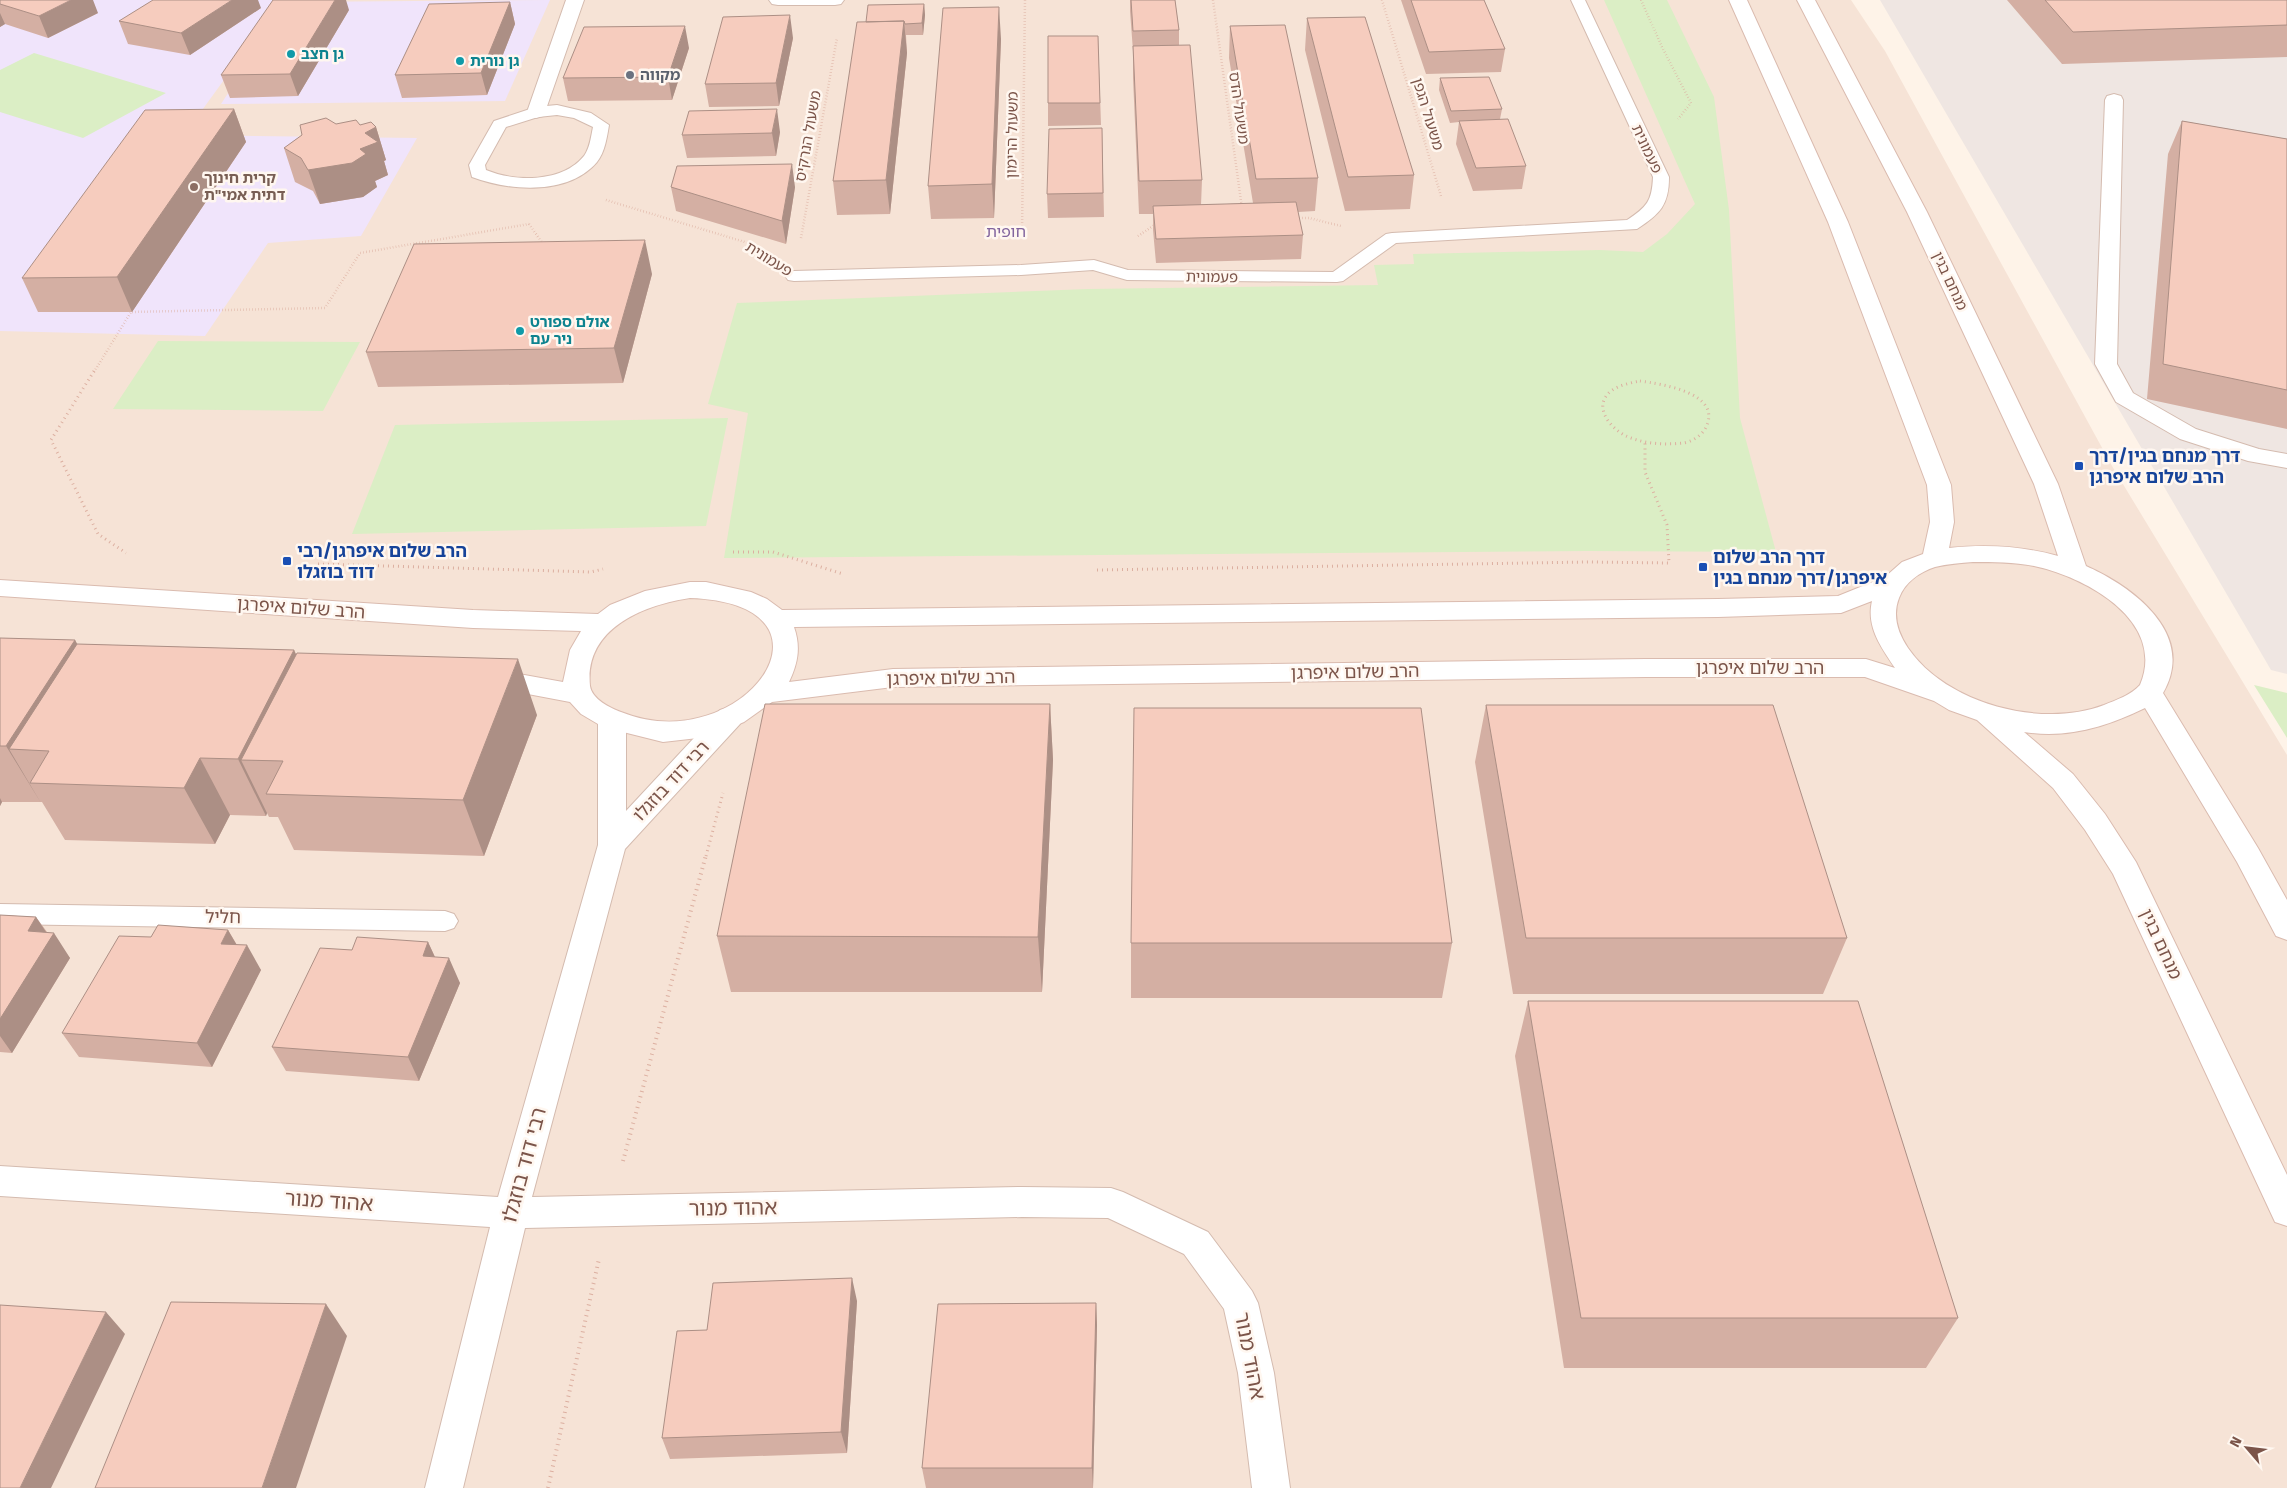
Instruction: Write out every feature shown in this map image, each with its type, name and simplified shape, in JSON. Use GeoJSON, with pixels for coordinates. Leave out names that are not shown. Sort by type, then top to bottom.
{"type":"FeatureCollection","features":[{"type":"Feature","properties":{"kind":"main road"},"geometry":{"type":"LineString","coordinates":[[536,112],[575,0]]}},
{"type":"Feature","properties":{"kind":"main road"},"geometry":{"type":"LineString","coordinates":[[778,0],[835,0]]}},
{"type":"Feature","properties":{"kind":"main road"},"geometry":{"type":"LineString","coordinates":[[1738,0],[1838,222],[1939,485],[1942,522],[1935,558]]}},
{"type":"Feature","properties":{"kind":"main road","name":"מנחם בגין"},"geometry":{"type":"LineString","coordinates":[[1806,0],[1917,212],[2038,466],[2046,484],[2075,570]]}},
{"type":"Feature","properties":{"kind":"main road"},"geometry":{"type":"LineString","coordinates":[[2114,100],[2106,364],[2124,397],[2188,434],[2256,456],[2287,461]]}},
{"type":"Feature","properties":{"kind":"main road"},"geometry":{"type":"LineString","coordinates":[[776,619],[1718,608],[1841,604],[1893,583],[1910,568],[1935,558],[1973,554],[2016,555],[2075,570],[2105,584],[2132,605],[2150,627],[2160,650],[2158,674],[2149,693],[2107,716],[2071,724],[2029,723],[1984,713],[1944,694],[1915,674],[1894,650],[1883,625],[1883,602],[1893,583]]}},
{"type":"Feature","properties":{"kind":"main road","name":"הרב שלום איפרגן"},"geometry":{"type":"LineString","coordinates":[[0,588],[455,618],[602,623]]}},
{"type":"Feature","properties":{"kind":"main road"},"geometry":{"type":"LineString","coordinates":[[464,674],[578,694],[594,710],[612,722],[661,732],[689,730],[713,724],[730,717],[752,704],[764,694],[780,673],[786,655],[784,637],[776,619],[749,600],[723,592],[701,590],[668,593],[627,607],[602,623],[591,636],[580,656],[576,676],[578,694]]}},
{"type":"Feature","properties":{"kind":"main road","name":"הרב שלום איפרגן"},"geometry":{"type":"LineString","coordinates":[[764,694],[893,678],[1846,668],[1866,668],[1944,694]]}},
{"type":"Feature","properties":{"kind":"main road"},"geometry":{"type":"LineString","coordinates":[[2149,693],[2248,856],[2287,928]]}},
{"type":"Feature","properties":{"kind":"main road","name":"מנחם בגין"},"geometry":{"type":"LineString","coordinates":[[1984,713],[2062,781],[2096,822],[2126,870],[2287,1211]]}},
{"type":"Feature","properties":{"kind":"main road","name":"רבי דוד בוזגלו"},"geometry":{"type":"LineString","coordinates":[[612,845],[730,717]]}},
{"type":"Feature","properties":{"kind":"main road","name":"רבי דוד בוזגלו"},"geometry":{"type":"LineString","coordinates":[[444,1488],[511,1213],[612,845],[612,722]]}},
{"type":"Feature","properties":{"kind":"main road","name":"אהוד מנור"},"geometry":{"type":"LineString","coordinates":[[4,1189],[511,1213],[1022,1202],[1111,1203],[1196,1243],[1240,1303],[1256,1373],[1272,1488]]}},
{"type":"Feature","properties":{"kind":"lane","name":"פעמונית"},"geometry":{"type":"LineString","coordinates":[[794,276],[1021,270],[1094,265],[1127,275],[1282,278],[1337,277],[1392,238],[1631,225],[1654,210],[1661,194],[1661,177],[1578,0]]}},
{"type":"Feature","properties":{"kind":"lane"},"geometry":{"type":"LineString","coordinates":[[557,110],[576,112],[591,117],[601,124],[591,158],[580,168],[564,176],[545,181],[526,184],[506,183],[490,179],[478,173],[477,165],[500,124],[536,112],[557,110]]}},
{"type":"Feature","properties":{"kind":"lane","name":"חליל"},"geometry":{"type":"LineString","coordinates":[[0,914],[445,921]]}},
{"type":"Feature","properties":{"kind":"path","name":"משעול הרימון"},"geometry":{"type":"LineString","coordinates":[[1021,270],[1025,0]]}},
{"type":"Feature","properties":{"kind":"path","name":"משעול הדס"},"geometry":{"type":"LineString","coordinates":[[1213,0],[1242,209]]}},
{"type":"Feature","properties":{"kind":"path","name":"משעול הגפן"},"geometry":{"type":"LineString","coordinates":[[1382,0],[1453,235]]}},
{"type":"Feature","properties":{"kind":"path"},"geometry":{"type":"LineString","coordinates":[[1641,0],[1662,47],[1691,103]]}},
{"type":"Feature","properties":{"kind":"path","name":"משעול הנרקיס"},"geometry":{"type":"LineString","coordinates":[[794,276],[837,38]]}},
{"type":"Feature","properties":{"kind":"path","name":"פעמונית"},"geometry":{"type":"LineString","coordinates":[[545,181],[748,243],[794,276]]}},
{"type":"Feature","properties":{"kind":"path"},"geometry":{"type":"LineString","coordinates":[[1290,218],[1309,218],[1392,238]]}},
{"type":"Feature","properties":{"kind":"path"},"geometry":{"type":"LineString","coordinates":[[1094,265],[1163,220]]}},
{"type":"Feature","properties":{"kind":"path"},"geometry":{"type":"LineString","coordinates":[[129,556],[98,534],[51,440],[131,312],[325,308],[360,253],[529,224],[547,250]]}},
{"type":"Feature","properties":{"kind":"path"},"geometry":{"type":"LineString","coordinates":[[1640,381],[1674,385],[1702,400],[1709,410],[1710,421],[1706,431],[1696,438],[1682,444],[1645,443],[1628,437],[1614,428],[1605,418],[1602,407],[1604,398],[1613,390],[1625,384],[1640,381]]}},
{"type":"Feature","properties":{"kind":"path"},"geometry":{"type":"LineString","coordinates":[[1093,570],[1589,562],[1669,563],[1667,525],[1645,472],[1645,443]]}},
{"type":"Feature","properties":{"kind":"path"},"geometry":{"type":"LineString","coordinates":[[727,552],[773,552],[845,574]]}},
{"type":"Feature","properties":{"kind":"path"},"geometry":{"type":"LineString","coordinates":[[315,564],[591,572],[609,568]]}},
{"type":"Feature","properties":{"kind":"path"},"geometry":{"type":"LineString","coordinates":[[548,1488],[610,1211],[725,786]]}},
{"type":"Feature","properties":{"kind":"shaded area"},"geometry":{"type":"Polygon","coordinates":[[[0,0],[1851,0],[1885,51],[2112,466],[2287,755],[2287,1488],[0,1488],[0,0]]]}},
{"type":"Feature","properties":{"kind":"shaded area","name":"קרית חינוך דתית אמי\"ת"},"geometry":{"type":"Polygon","coordinates":[[[0,0],[282,0],[184,135],[417,138],[361,236],[268,243],[205,336],[0,331],[0,0]]]}},
{"type":"Feature","properties":{"kind":"shaded area"},"geometry":{"type":"Polygon","coordinates":[[[550,0],[505,101],[221,104],[288,2],[550,0]]]}},
{"type":"Feature","properties":{"kind":"shaded area"},"geometry":{"type":"Polygon","coordinates":[[[1880,0],[2287,0],[2287,674],[2271,670],[1880,0]]]}},
{"type":"Feature","properties":{"kind":"green space"},"geometry":{"type":"Polygon","coordinates":[[[1604,0],[1667,0],[1714,97],[1729,210],[1740,418],[1776,552],[1588,551],[724,558],[748,413],[708,404],[737,303],[1088,289],[1378,285],[1374,265],[1414,264],[1413,254],[1600,250],[1643,252],[1667,234],[1695,204],[1604,0]]]}},
{"type":"Feature","properties":{"kind":"green space"},"geometry":{"type":"Polygon","coordinates":[[[34,53],[166,93],[83,138],[0,112],[0,70],[34,53]]]}},
{"type":"Feature","properties":{"kind":"green space"},"geometry":{"type":"Polygon","coordinates":[[[158,341],[360,342],[323,411],[113,409],[158,341]]]}},
{"type":"Feature","properties":{"kind":"green space"},"geometry":{"type":"Polygon","coordinates":[[[728,418],[706,526],[352,534],[395,425],[728,418]]]}},
{"type":"Feature","properties":{"kind":"green space"},"geometry":{"type":"Polygon","coordinates":[[[2254,685],[2287,693],[2287,738],[2254,685]]]}},
{"type":"Feature","properties":{"kind":"building"},"geometry":{"type":"Polygon","coordinates":[[[0,0],[71,0],[39,16],[0,4],[0,0]]]}},
{"type":"Feature","properties":{"kind":"building"},"geometry":{"type":"Polygon","coordinates":[[[153,0],[232,0],[181,33],[119,21],[153,0]]]}},
{"type":"Feature","properties":{"kind":"building"},"geometry":{"type":"Polygon","coordinates":[[[273,0],[335,0],[290,74],[221,75],[273,0]]]}},
{"type":"Feature","properties":{"kind":"building"},"geometry":{"type":"Polygon","coordinates":[[[1131,0],[1175,0],[1179,30],[1133,31],[1131,0]]]}},
{"type":"Feature","properties":{"kind":"building"},"geometry":{"type":"Polygon","coordinates":[[[1411,0],[1484,0],[1505,49],[1429,52],[1411,0]]]}},
{"type":"Feature","properties":{"kind":"building"},"geometry":{"type":"Polygon","coordinates":[[[2045,0],[2287,0],[2287,25],[2073,32],[2045,0]]]}},
{"type":"Feature","properties":{"kind":"building"},"geometry":{"type":"Polygon","coordinates":[[[510,2],[481,73],[395,75],[429,4],[510,2]]]}},
{"type":"Feature","properties":{"kind":"building"},"geometry":{"type":"Polygon","coordinates":[[[924,4],[922,23],[905,24],[904,21],[866,22],[868,5],[924,4]]]}},
{"type":"Feature","properties":{"kind":"building"},"geometry":{"type":"Polygon","coordinates":[[[999,7],[992,184],[928,186],[943,8],[999,7]]]}},
{"type":"Feature","properties":{"kind":"building"},"geometry":{"type":"Polygon","coordinates":[[[790,15],[776,83],[705,84],[723,17],[790,15]]]}},
{"type":"Feature","properties":{"kind":"building"},"geometry":{"type":"Polygon","coordinates":[[[1365,17],[1414,175],[1348,177],[1307,18],[1365,17]]]}},
{"type":"Feature","properties":{"kind":"building"},"geometry":{"type":"Polygon","coordinates":[[[904,21],[886,180],[833,181],[857,22],[904,21]]]}},
{"type":"Feature","properties":{"kind":"building"},"geometry":{"type":"Polygon","coordinates":[[[1285,25],[1318,178],[1256,179],[1230,26],[1285,25]]]}},
{"type":"Feature","properties":{"kind":"building"},"geometry":{"type":"Polygon","coordinates":[[[685,26],[668,77],[563,78],[584,27],[685,26]]]}},
{"type":"Feature","properties":{"kind":"building"},"geometry":{"type":"Polygon","coordinates":[[[1048,36],[1098,36],[1100,103],[1048,103],[1048,36]]]}},
{"type":"Feature","properties":{"kind":"building"},"geometry":{"type":"Polygon","coordinates":[[[1190,45],[1202,180],[1139,181],[1133,46],[1190,45]]]}},
{"type":"Feature","properties":{"kind":"building"},"geometry":{"type":"Polygon","coordinates":[[[1489,77],[1502,109],[1451,111],[1440,78],[1489,77]]]}},
{"type":"Feature","properties":{"kind":"building"},"geometry":{"type":"Polygon","coordinates":[[[234,109],[117,277],[22,278],[145,110],[234,109]]]}},
{"type":"Feature","properties":{"kind":"building"},"geometry":{"type":"Polygon","coordinates":[[[777,109],[772,133],[682,135],[689,111],[777,109]]]}},
{"type":"Feature","properties":{"kind":"building"},"geometry":{"type":"Polygon","coordinates":[[[326,118],[336,124],[356,120],[360,125],[371,122],[376,127],[365,133],[378,142],[360,149],[366,154],[352,163],[308,170],[301,158],[284,148],[302,135],[300,125],[326,118]]]}},
{"type":"Feature","properties":{"kind":"building"},"geometry":{"type":"Polygon","coordinates":[[[1508,119],[1526,166],[1476,168],[1459,121],[1508,119]]]}},
{"type":"Feature","properties":{"kind":"building"},"geometry":{"type":"Polygon","coordinates":[[[2182,121],[2287,139],[2287,390],[2163,364],[2182,121]]]}},
{"type":"Feature","properties":{"kind":"building"},"geometry":{"type":"Polygon","coordinates":[[[1102,128],[1103,193],[1047,194],[1049,129],[1102,128]]]}},
{"type":"Feature","properties":{"kind":"building"},"geometry":{"type":"Polygon","coordinates":[[[792,164],[782,221],[671,187],[677,166],[792,164]]]}},
{"type":"Feature","properties":{"kind":"building"},"geometry":{"type":"Polygon","coordinates":[[[1296,202],[1303,235],[1156,239],[1153,206],[1296,202]]]}},
{"type":"Feature","properties":{"kind":"building","name":"אולם ספורט ניר עם"},"geometry":{"type":"Polygon","coordinates":[[[645,240],[614,348],[366,352],[414,244],[645,240]]]}},
{"type":"Feature","properties":{"kind":"building"},"geometry":{"type":"Polygon","coordinates":[[[0,638],[75,640],[6,746],[0,746],[0,638]]]}},
{"type":"Feature","properties":{"kind":"building"},"geometry":{"type":"Polygon","coordinates":[[[77,644],[294,650],[238,759],[200,758],[184,788],[30,783],[49,751],[9,749],[77,644]]]}},
{"type":"Feature","properties":{"kind":"building"},"geometry":{"type":"Polygon","coordinates":[[[297,653],[518,659],[463,800],[266,794],[283,761],[241,760],[297,653]]]}},
{"type":"Feature","properties":{"kind":"building"},"geometry":{"type":"Polygon","coordinates":[[[765,704],[1050,704],[1038,937],[717,936],[765,704]]]}},
{"type":"Feature","properties":{"kind":"building"},"geometry":{"type":"Polygon","coordinates":[[[1486,705],[1773,705],[1847,938],[1526,938],[1486,705]]]}},
{"type":"Feature","properties":{"kind":"building"},"geometry":{"type":"Polygon","coordinates":[[[1134,708],[1421,708],[1452,943],[1131,943],[1134,708]]]}},
{"type":"Feature","properties":{"kind":"building"},"geometry":{"type":"Polygon","coordinates":[[[0,915],[36,917],[28,931],[54,933],[0,1019],[0,915]]]}},
{"type":"Feature","properties":{"kind":"building"},"geometry":{"type":"Polygon","coordinates":[[[158,925],[228,930],[221,944],[247,945],[197,1043],[62,1033],[119,936],[151,937],[158,925]]]}},
{"type":"Feature","properties":{"kind":"building"},"geometry":{"type":"Polygon","coordinates":[[[357,937],[428,942],[423,956],[449,958],[408,1057],[272,1047],[320,948],[352,950],[357,937]]]}},
{"type":"Feature","properties":{"kind":"building"},"geometry":{"type":"Polygon","coordinates":[[[1528,1001],[1858,1001],[1958,1318],[1581,1318],[1528,1001]]]}},
{"type":"Feature","properties":{"kind":"building"},"geometry":{"type":"Polygon","coordinates":[[[852,1278],[841,1432],[662,1438],[677,1331],[707,1330],[713,1283],[852,1278]]]}},
{"type":"Feature","properties":{"kind":"building"},"geometry":{"type":"Polygon","coordinates":[[[171,1302],[326,1304],[262,1488],[95,1488],[171,1302]]]}},
{"type":"Feature","properties":{"kind":"building"},"geometry":{"type":"Polygon","coordinates":[[[1096,1303],[1092,1468],[922,1468],[938,1304],[1096,1303]]]}},
{"type":"Feature","properties":{"kind":"building"},"geometry":{"type":"Polygon","coordinates":[[[0,1305],[106,1312],[20,1488],[0,1488],[0,1305]]]}},
{"type":"Feature","properties":{"kind":"place","name":"גן חצב"},"geometry":{"type":"Point","coordinates":[291,54]}},
{"type":"Feature","properties":{"kind":"place","name":"גן נורית"},"geometry":{"type":"Point","coordinates":[460,61]}},
{"type":"Feature","properties":{"kind":"place","name":"מקווה"},"geometry":{"type":"Point","coordinates":[630,75]}},
{"type":"Feature","properties":{"kind":"place","name":"קרית חינוך דתית אמי\"ת"},"geometry":{"type":"Point","coordinates":[194,187]}},
{"type":"Feature","properties":{"kind":"place","name":"אולם ספורט ניר עם"},"geometry":{"type":"Point","coordinates":[520,331]}},
{"type":"Feature","properties":{"kind":"place","name":"דרך מנחם בגין/דרך הרב שלום איפרגן"},"geometry":{"type":"Point","coordinates":[2079,466]}},
{"type":"Feature","properties":{"kind":"place","name":"הרב שלום איפרגן/רבי דוד בוזגלו"},"geometry":{"type":"Point","coordinates":[287,561]}},
{"type":"Feature","properties":{"kind":"place","name":"דרך הרב שלום איפרגן/דרך מנחם בגין"},"geometry":{"type":"Point","coordinates":[1703,567]}},
{"type":"Feature","properties":{"kind":"district","name":"חופית"},"geometry":{"type":"Point","coordinates":[1006,231]}}]}
